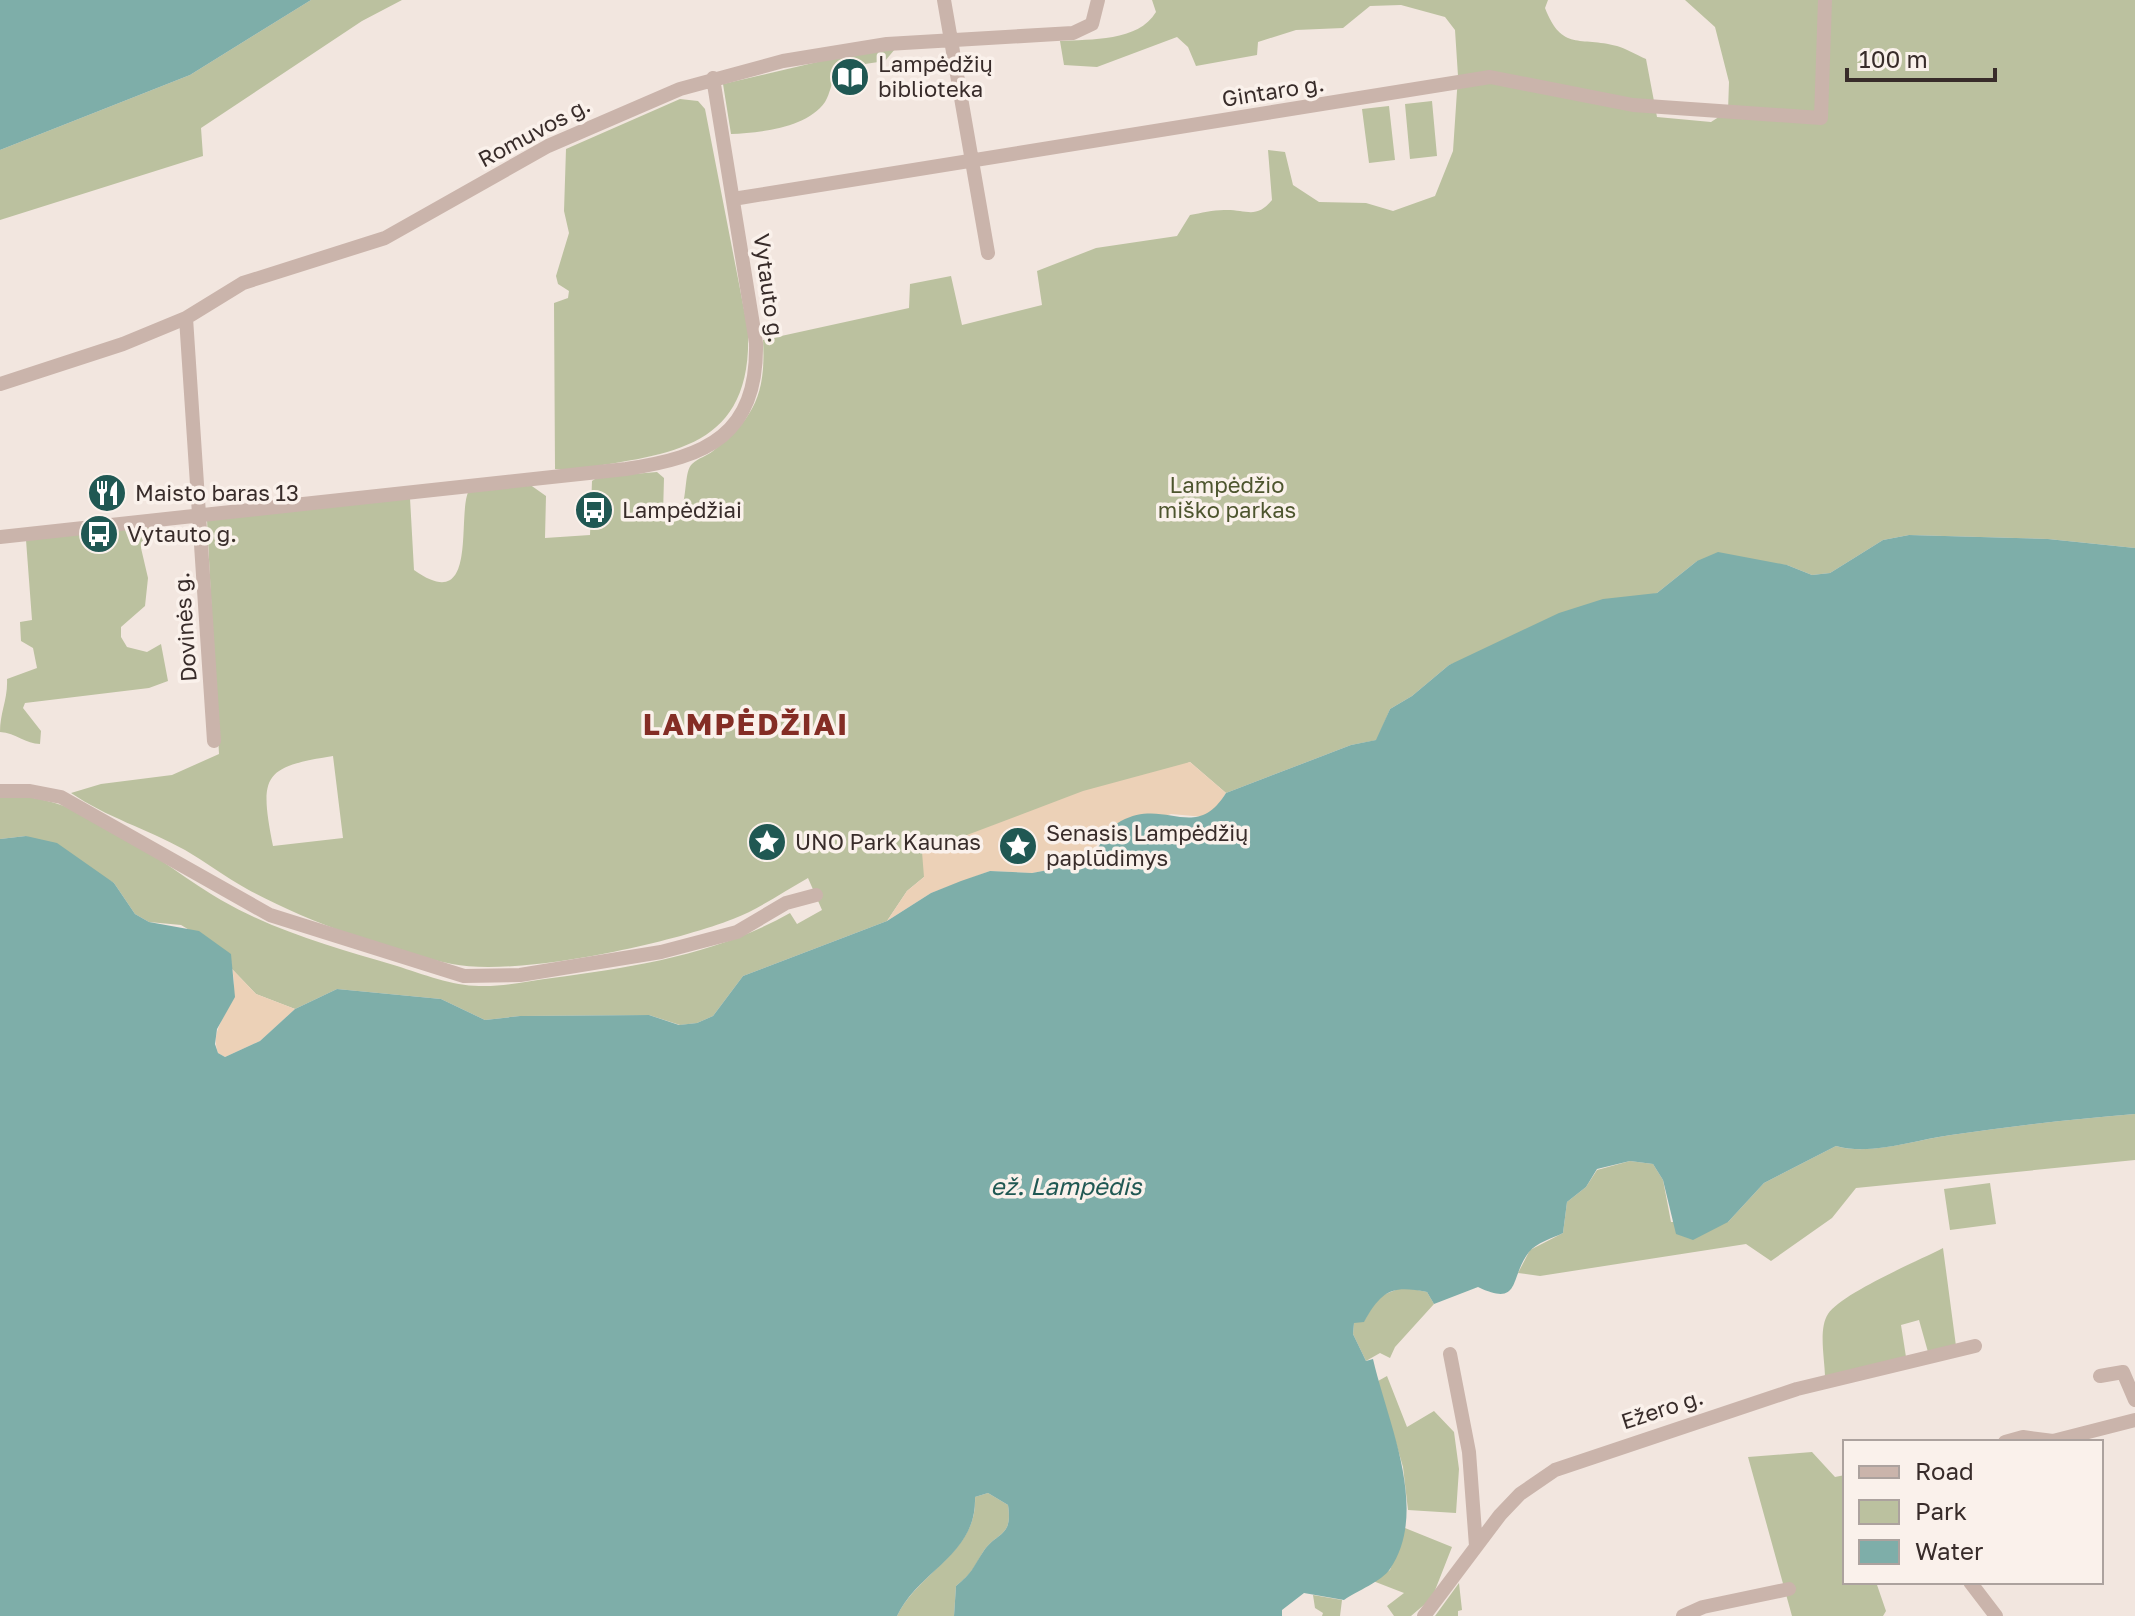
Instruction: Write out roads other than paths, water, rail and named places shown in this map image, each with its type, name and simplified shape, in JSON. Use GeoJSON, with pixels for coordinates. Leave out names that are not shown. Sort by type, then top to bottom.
{"type":"FeatureCollection","features":[{"type":"Feature","properties":{"kind":"street"},"geometry":{"type":"LineString","coordinates":[[944,0],[988,253]]}},
{"type":"Feature","properties":{"kind":"street","name":"Romuvos g."},"geometry":{"type":"LineString","coordinates":[[0,384],[123,344],[186,318],[243,283],[385,238],[596,122],[713,78],[822,54],[949,40],[1073,33],[1092,24],[1098,0]]}},
{"type":"Feature","properties":{"kind":"street","name":"Gintaro g."},"geometry":{"type":"LineString","coordinates":[[733,199],[1490,77],[1633,105],[1821,118],[1825,0]]}},
{"type":"Feature","properties":{"kind":"street","name":"Vytauto g."},"geometry":{"type":"LineString","coordinates":[[0,537],[626,469],[675,462],[714,443],[744,410],[752,391],[757,365],[713,78]]}},
{"type":"Feature","properties":{"kind":"street","name":"Dovinės g."},"geometry":{"type":"LineString","coordinates":[[186,318],[214,741]]}},
{"type":"Feature","properties":{"kind":"street"},"geometry":{"type":"LineString","coordinates":[[61,797],[75,786]]}},
{"type":"Feature","properties":{"kind":"street"},"geometry":{"type":"LineString","coordinates":[[0,791],[30,791],[61,797],[270,915],[464,976],[520,975],[661,952],[737,932],[786,903],[816,895]]}},
{"type":"Feature","properties":{"kind":"street","name":"Ežero g."},"geometry":{"type":"LineString","coordinates":[[1424,1616],[1476,1546],[1520,1494],[1555,1470],[1797,1389],[1975,1346]]}},
{"type":"Feature","properties":{"kind":"street"},"geometry":{"type":"LineString","coordinates":[[1450,1354],[1469,1452],[1476,1546]]}},
{"type":"Feature","properties":{"kind":"street"},"geometry":{"type":"LineString","coordinates":[[2100,1376],[2123,1372],[2135,1400]]}},
{"type":"Feature","properties":{"kind":"street"},"geometry":{"type":"LineString","coordinates":[[2057,1440],[2135,1420]]}},
{"type":"Feature","properties":{"kind":"street"},"geometry":{"type":"LineString","coordinates":[[2012,1440],[2023,1437],[2046,1440]]}},
{"type":"Feature","properties":{"kind":"street"},"geometry":{"type":"LineString","coordinates":[[1972,1584],[1996,1616]]}},
{"type":"Feature","properties":{"kind":"street"},"geometry":{"type":"LineString","coordinates":[[1683,1616],[1789,1589]]}},
{"type":"Feature","properties":{"kind":"water"},"geometry":{"type":"Polygon","coordinates":[[[0,0],[311,0],[190,75],[0,150],[0,0]]]}},
{"type":"Feature","properties":{"kind":"water","name":"ež. Lampėdis"},"geometry":{"type":"Polygon","coordinates":[[[1909,535],[2048,539],[2135,548],[2135,1114],[1997,1129],[1878,1148],[1836,1146],[1764,1183],[1728,1222],[1693,1240],[1676,1234],[1663,1180],[1653,1164],[1630,1161],[1597,1169],[1586,1187],[1567,1202],[1563,1233],[1540,1243],[1529,1252],[1508,1292],[1492,1293],[1478,1287],[1434,1304],[1427,1292],[1405,1289],[1389,1292],[1364,1322],[1354,1323],[1353,1334],[1366,1361],[1373,1359],[1402,1465],[1406,1520],[1401,1546],[1390,1569],[1344,1600],[1304,1593],[1282,1610],[1282,1616],[954,1616],[956,1586],[969,1574],[988,1545],[1003,1533],[1008,1523],[1008,1505],[988,1493],[975,1497],[967,1534],[907,1600],[897,1616],[0,1616],[0,839],[26,836],[57,843],[114,883],[135,914],[149,922],[199,931],[231,954],[235,997],[217,1029],[215,1044],[218,1053],[225,1057],[260,1041],[295,1009],[337,989],[441,999],[485,1020],[520,1016],[649,1015],[679,1025],[697,1023],[713,1016],[743,976],[887,921],[931,893],[990,871],[1032,873],[1086,863],[1110,830],[1121,821],[1137,815],[1191,818],[1203,815],[1214,808],[1226,793],[1351,745],[1376,740],[1390,709],[1412,696],[1449,665],[1559,613],[1603,599],[1657,593],[1697,561],[1718,552],[1787,565],[1812,575],[1830,573],[1883,540],[1909,535]]]}},
{"type":"Feature","properties":{"kind":"place","name":"Lampėdžių biblioteka"},"geometry":{"type":"Point","coordinates":[850,77]}},
{"type":"Feature","properties":{"kind":"place","name":"Maisto baras 13"},"geometry":{"type":"Point","coordinates":[107,493]}},
{"type":"Feature","properties":{"kind":"place","name":"Lampėdžiai"},"geometry":{"type":"Point","coordinates":[594,510]}},
{"type":"Feature","properties":{"kind":"place","name":"Vytauto g."},"geometry":{"type":"Point","coordinates":[99,534]}},
{"type":"Feature","properties":{"kind":"place","name":"UNO Park Kaunas"},"geometry":{"type":"Point","coordinates":[767,842]}},
{"type":"Feature","properties":{"kind":"place","name":"Senasis Lampėdžių paplūdimys"},"geometry":{"type":"Point","coordinates":[1018,846]}},
{"type":"Feature","properties":{"kind":"district","name":"LAMPĖDŽIAI"},"geometry":{"type":"Point","coordinates":[746,725]}},
{"type":"Feature","properties":{"kind":"park label","name":"Lampėdžio miško parkas"},"geometry":{"type":"Point","coordinates":[1227,498]}}]}
